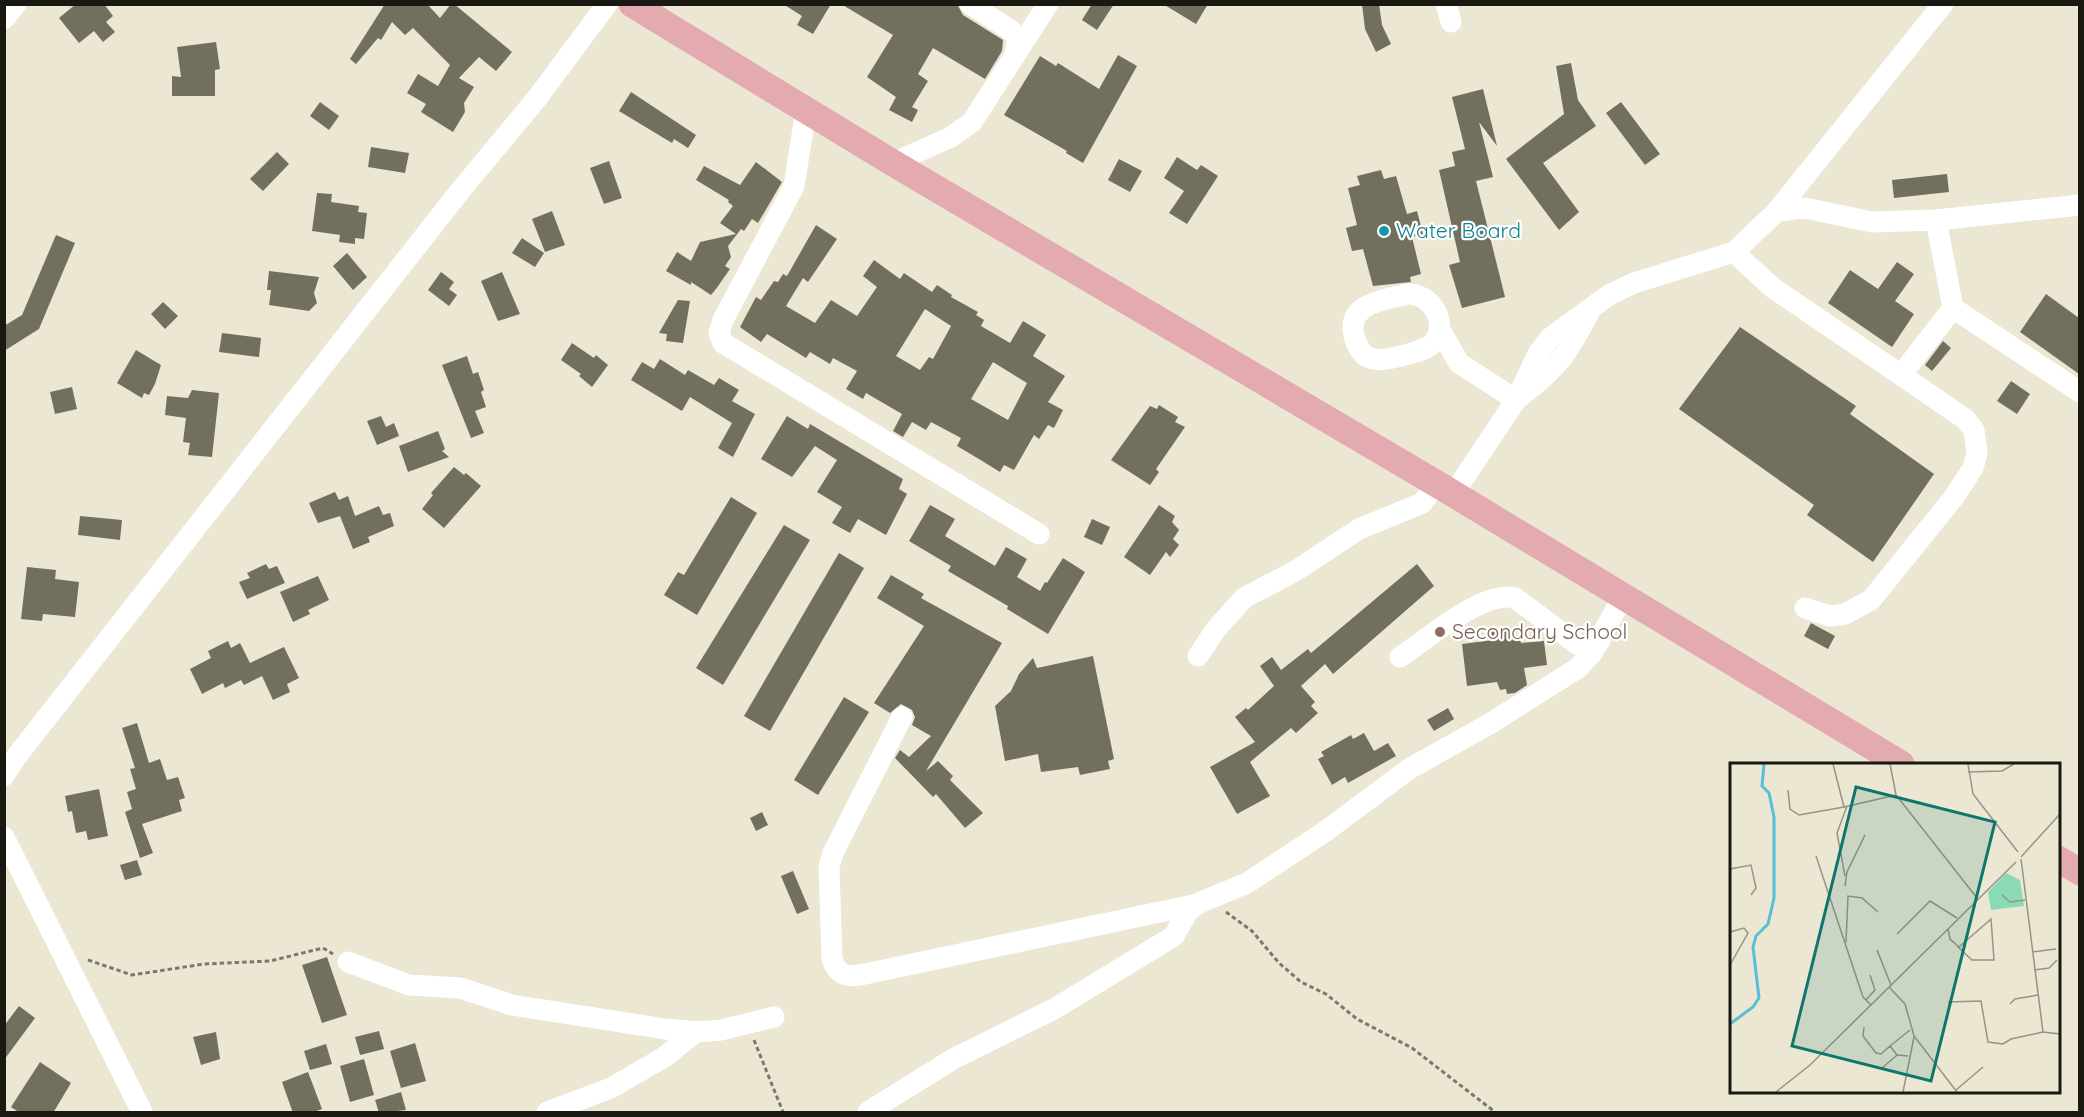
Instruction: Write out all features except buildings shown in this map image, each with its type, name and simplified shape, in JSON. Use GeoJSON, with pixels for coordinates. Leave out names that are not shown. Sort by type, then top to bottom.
{"type":"FeatureCollection","features":[{"type":"Feature","properties":{"kind":"main road"},"geometry":{"type":"LineString","coordinates":[[632,4],[893,163],[1446,488],[1898,763]]}},
{"type":"Feature","properties":{"kind":"main road"},"geometry":{"type":"LineString","coordinates":[[2060,860],[2079,872]]}},
{"type":"Feature","properties":{"kind":"street"},"geometry":{"type":"LineString","coordinates":[[4,19],[16,4]]}},
{"type":"Feature","properties":{"kind":"street"},"geometry":{"type":"LineString","coordinates":[[4,776],[456,196],[538,97],[607,4]]}},
{"type":"Feature","properties":{"kind":"street"},"geometry":{"type":"LineString","coordinates":[[970,4],[1012,31],[1018,39],[1015,52]]}},
{"type":"Feature","properties":{"kind":"street"},"geometry":{"type":"LineString","coordinates":[[893,163],[965,128],[1048,4]]}},
{"type":"Feature","properties":{"kind":"street"},"geometry":{"type":"LineString","coordinates":[[1198,656],[1216,629],[1244,598],[1297,570],[1359,529],[1408,511],[1446,488],[1516,400],[1556,369],[1568,353],[1592,308],[1610,295],[1634,284],[1734,252],[1777,211],[1943,4]]}},
{"type":"Feature","properties":{"kind":"street"},"geometry":{"type":"LineString","coordinates":[[806,110],[794,186],[723,320],[719,333],[723,343],[1039,534]]}},
{"type":"Feature","properties":{"kind":"street"},"geometry":{"type":"LineString","coordinates":[[1777,211],[1805,208],[1834,216],[1872,222],[1936,220],[2079,205]]}},
{"type":"Feature","properties":{"kind":"street"},"geometry":{"type":"LineString","coordinates":[[1936,220],[1953,308],[2079,392]]}},
{"type":"Feature","properties":{"kind":"street"},"geometry":{"type":"LineString","coordinates":[[1734,252],[1773,288],[1965,420],[1974,430],[1977,453],[1973,468],[1954,497],[1871,600],[1857,609],[1830,616],[1805,608]]}},
{"type":"Feature","properties":{"kind":"street"},"geometry":{"type":"LineString","coordinates":[[1901,375],[1953,308]]}},
{"type":"Feature","properties":{"kind":"street"},"geometry":{"type":"LineString","coordinates":[[1439,328],[1459,363],[1516,400]]}},
{"type":"Feature","properties":{"kind":"street"},"geometry":{"type":"LineString","coordinates":[[1400,657],[1482,602],[1504,595],[1515,598],[1577,644],[1586,647],[1600,641]]}},
{"type":"Feature","properties":{"kind":"street"},"geometry":{"type":"LineString","coordinates":[[902,717],[833,853],[829,867],[832,958],[839,972],[845,976],[853,977],[1198,903],[1246,883],[1323,833],[1409,769],[1491,723],[1578,668],[1600,641],[1623,596]]}},
{"type":"Feature","properties":{"kind":"street"},"geometry":{"type":"LineString","coordinates":[[4,837],[142,1113]]}},
{"type":"Feature","properties":{"kind":"street"},"geometry":{"type":"LineString","coordinates":[[868,1113],[953,1059],[1054,1009],[1174,936],[1188,911],[1198,903]]}},
{"type":"Feature","properties":{"kind":"street"},"geometry":{"type":"LineString","coordinates":[[348,962],[409,985],[460,988],[512,1005],[696,1032],[747,1025],[774,1017]]}},
{"type":"Feature","properties":{"kind":"street"},"geometry":{"type":"LineString","coordinates":[[547,1113],[611,1088],[663,1058],[696,1032]]}},
{"type":"Feature","properties":{"kind":"path"},"geometry":{"type":"LineString","coordinates":[[1198,903],[1216,907],[1233,916],[1252,931],[1279,963],[1301,982],[1326,994],[1357,1019],[1412,1048],[1495,1113]]}},
{"type":"Feature","properties":{"kind":"path"},"geometry":{"type":"LineString","coordinates":[[61,947],[99,966],[132,975],[204,964],[270,961],[323,948],[348,962]]}},
{"type":"Feature","properties":{"kind":"path"},"geometry":{"type":"LineString","coordinates":[[747,1025],[783,1113]]}},
{"type":"Feature","properties":{"kind":"place","name":"Water Board"},"geometry":{"type":"Point","coordinates":[1384,231]}},
{"type":"Feature","properties":{"kind":"place","name":"Secondary School"},"geometry":{"type":"Point","coordinates":[1440,632]}}]}
